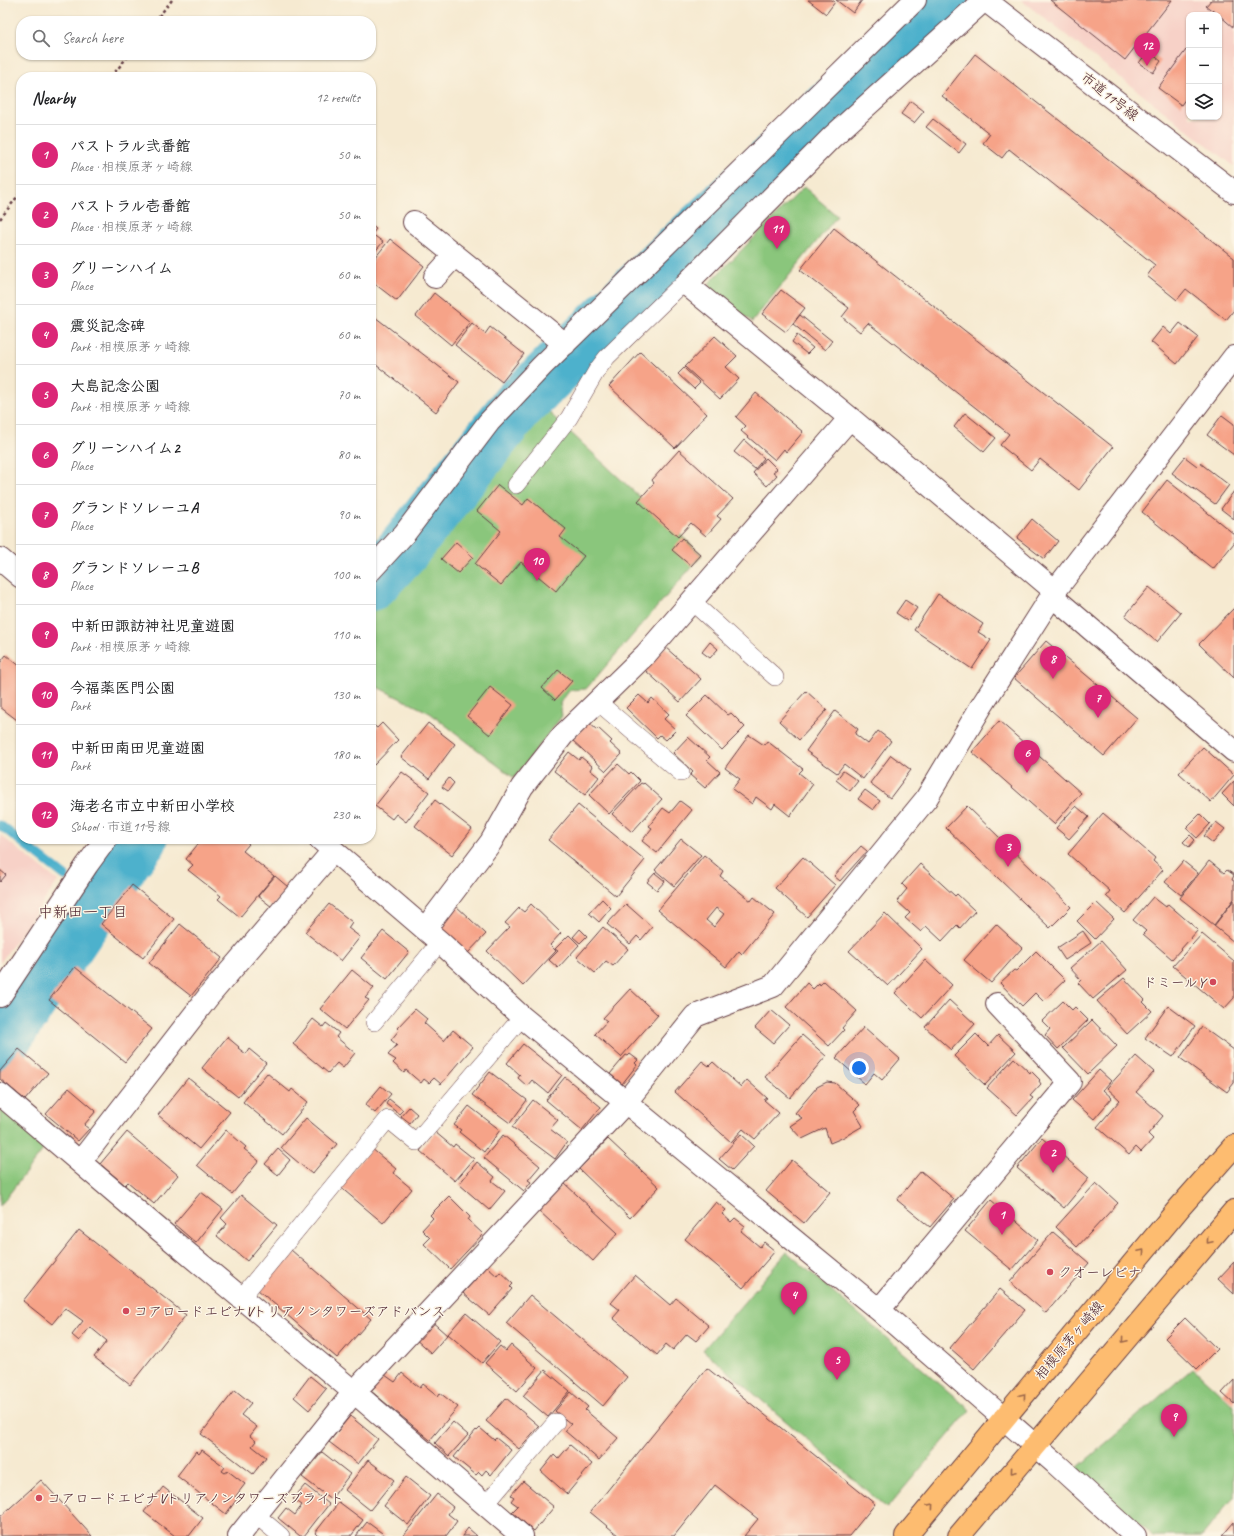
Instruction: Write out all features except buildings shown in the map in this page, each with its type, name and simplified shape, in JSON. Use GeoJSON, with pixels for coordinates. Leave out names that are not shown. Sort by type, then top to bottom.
{"type":"FeatureCollection","features":[{"type":"Feature","properties":{"kind":"main road","name":"相模原茅ヶ崎線"},"geometry":{"type":"LineString","coordinates":[[906,1536],[1180,1207],[1234,1146]]}},
{"type":"Feature","properties":{"kind":"main road"},"geometry":{"type":"LineString","coordinates":[[959,1536],[1234,1211]]}},
{"type":"Feature","properties":{"kind":"street"},"geometry":{"type":"LineString","coordinates":[[376,564],[405,532],[489,422],[565,344],[915,0]]}},
{"type":"Feature","properties":{"kind":"street"},"geometry":{"type":"LineString","coordinates":[[985,0],[832,137],[686,284],[850,418],[1234,751]]}},
{"type":"Feature","properties":{"kind":"street","name":"市道11号線"},"geometry":{"type":"LineString","coordinates":[[985,0],[1234,192]]}},
{"type":"Feature","properties":{"kind":"street"},"geometry":{"type":"LineString","coordinates":[[414,222],[565,344]]}},
{"type":"Feature","properties":{"kind":"street"},"geometry":{"type":"LineString","coordinates":[[435,277],[455,255]]}},
{"type":"Feature","properties":{"kind":"street"},"geometry":{"type":"LineString","coordinates":[[239,1536],[354,1392],[625,1103],[695,1016],[773,986],[926,799],[981,707],[1053,594],[1234,357]]}},
{"type":"Feature","properties":{"kind":"street"},"geometry":{"type":"LineString","coordinates":[[432,935],[491,842],[522,787],[563,735],[646,654],[850,418]]}},
{"type":"Feature","properties":{"kind":"street"},"geometry":{"type":"LineString","coordinates":[[0,559],[16,573]]}},
{"type":"Feature","properties":{"kind":"street"},"geometry":{"type":"LineString","coordinates":[[0,996],[102,844]]}},
{"type":"Feature","properties":{"kind":"street"},"geometry":{"type":"LineString","coordinates":[[80,1162],[327,845],[432,935],[522,1017],[625,1103],[880,1310],[1135,1536]]}},
{"type":"Feature","properties":{"kind":"street"},"geometry":{"type":"LineString","coordinates":[[880,1310],[1070,1082],[997,1004]]}},
{"type":"Feature","properties":{"kind":"street"},"geometry":{"type":"LineString","coordinates":[[0,1094],[354,1392],[522,1536]]}},
{"type":"Feature","properties":{"kind":"lane"},"geometry":{"type":"LineString","coordinates":[[516,485],[569,418],[597,370],[607,357],[677,289],[686,284]]}},
{"type":"Feature","properties":{"kind":"lane"},"geometry":{"type":"LineString","coordinates":[[691,601],[775,678]]}},
{"type":"Feature","properties":{"kind":"lane"},"geometry":{"type":"LineString","coordinates":[[598,702],[681,774]]}},
{"type":"Feature","properties":{"kind":"lane"},"geometry":{"type":"LineString","coordinates":[[374,1022],[432,935]]}},
{"type":"Feature","properties":{"kind":"lane"},"geometry":{"type":"LineString","coordinates":[[241,1298],[388,1119],[416,1142],[522,1017]]}},
{"type":"Feature","properties":{"kind":"lane"},"geometry":{"type":"LineString","coordinates":[[486,1504],[556,1422]]}},
{"type":"Feature","properties":{"kind":"lane"},"geometry":{"type":"LineString","coordinates":[[256,1515],[282,1536]]}},
{"type":"Feature","properties":{"kind":"path"},"geometry":{"type":"LineString","coordinates":[[159,16],[172,0]]}},
{"type":"Feature","properties":{"kind":"path"},"geometry":{"type":"LineString","coordinates":[[115,72],[125,60]]}},
{"type":"Feature","properties":{"kind":"path"},"geometry":{"type":"LineString","coordinates":[[0,219],[16,198]]}},
{"type":"Feature","properties":{"kind":"shaded area"},"geometry":{"type":"Polygon","coordinates":[[[1021,0],[1234,0],[1234,166],[1021,0]]]}},
{"type":"Feature","properties":{"kind":"shaded area"},"geometry":{"type":"Polygon","coordinates":[[[0,835],[58,881],[0,963],[0,835]]]}},
{"type":"Feature","properties":{"kind":"green space"},"geometry":{"type":"Polygon","coordinates":[[[804,187],[837,216],[752,322],[709,288],[710,282],[804,187]]]}},
{"type":"Feature","properties":{"kind":"green space"},"geometry":{"type":"Polygon","coordinates":[[[541,405],[702,555],[586,689],[570,690],[560,703],[562,716],[514,778],[430,713],[376,686],[376,602],[432,540],[495,454],[541,405]]]}},
{"type":"Feature","properties":{"kind":"green space"},"geometry":{"type":"Polygon","coordinates":[[[0,1108],[46,1146],[0,1206],[0,1108]]]}},
{"type":"Feature","properties":{"kind":"green space"},"geometry":{"type":"Polygon","coordinates":[[[787,1252],[970,1410],[887,1508],[703,1350],[787,1252]]]}},
{"type":"Feature","properties":{"kind":"green space"},"geometry":{"type":"Polygon","coordinates":[[[1193,1368],[1234,1406],[1234,1497],[1202,1536],[1153,1536],[1077,1468],[1193,1368]]]}},
{"type":"Feature","properties":{"kind":"waterway"},"geometry":{"type":"LineString","coordinates":[[376,579],[403,550],[517,406],[942,0]]}},
{"type":"Feature","properties":{"kind":"waterway"},"geometry":{"type":"LineString","coordinates":[[0,825],[16,838]]}},
{"type":"Feature","properties":{"kind":"waterway"},"geometry":{"type":"LineString","coordinates":[[24,844],[65,876]]}},
{"type":"Feature","properties":{"kind":"waterway"},"geometry":{"type":"LineString","coordinates":[[0,1045],[126,858],[137,844]]}},
{"type":"Feature","properties":{"kind":"place","name":"海老名市立中新田小学校"},"geometry":{"type":"Point","coordinates":[1147,66]}},
{"type":"Feature","properties":{"kind":"place","name":"中新田南田児童遊園"},"geometry":{"type":"Point","coordinates":[777,249]}},
{"type":"Feature","properties":{"kind":"place","name":"今福薬医門公園"},"geometry":{"type":"Point","coordinates":[537,581]}},
{"type":"Feature","properties":{"kind":"place","name":"グランドソレーユB"},"geometry":{"type":"Point","coordinates":[1053,679]}},
{"type":"Feature","properties":{"kind":"place","name":"グランドソレーユA"},"geometry":{"type":"Point","coordinates":[1098,718]}},
{"type":"Feature","properties":{"kind":"place","name":"グリーンハイム2"},"geometry":{"type":"Point","coordinates":[1027,773]}},
{"type":"Feature","properties":{"kind":"place","name":"グリーンハイム"},"geometry":{"type":"Point","coordinates":[1008,867]}},
{"type":"Feature","properties":{"kind":"place","name":"ドミールY"},"geometry":{"type":"Point","coordinates":[1213,982]}},
{"type":"Feature","properties":{"kind":"place","name":"パストラル壱番館"},"geometry":{"type":"Point","coordinates":[1053,1173]}},
{"type":"Feature","properties":{"kind":"place","name":"パストラル弐番館"},"geometry":{"type":"Point","coordinates":[1002,1235]}},
{"type":"Feature","properties":{"kind":"place","name":"クオーレビナ"},"geometry":{"type":"Point","coordinates":[1050,1272]}},
{"type":"Feature","properties":{"kind":"place","name":"コアロードエビナVトリアノンタワーズアドバンス"},"geometry":{"type":"Point","coordinates":[126,1311]}},
{"type":"Feature","properties":{"kind":"place","name":"震災記念碑"},"geometry":{"type":"Point","coordinates":[794,1315]}},
{"type":"Feature","properties":{"kind":"place","name":"大島記念公園"},"geometry":{"type":"Point","coordinates":[837,1380]}},
{"type":"Feature","properties":{"kind":"place","name":"中新田諏訪神社児童遊園"},"geometry":{"type":"Point","coordinates":[1174,1437]}},
{"type":"Feature","properties":{"kind":"place","name":"コアロードエビナVトリアノンタワーズブライト"},"geometry":{"type":"Point","coordinates":[39,1498]}},
{"type":"Feature","properties":{"kind":"district","name":"中新田一丁目"},"geometry":{"type":"Point","coordinates":[83,912]}}]}
